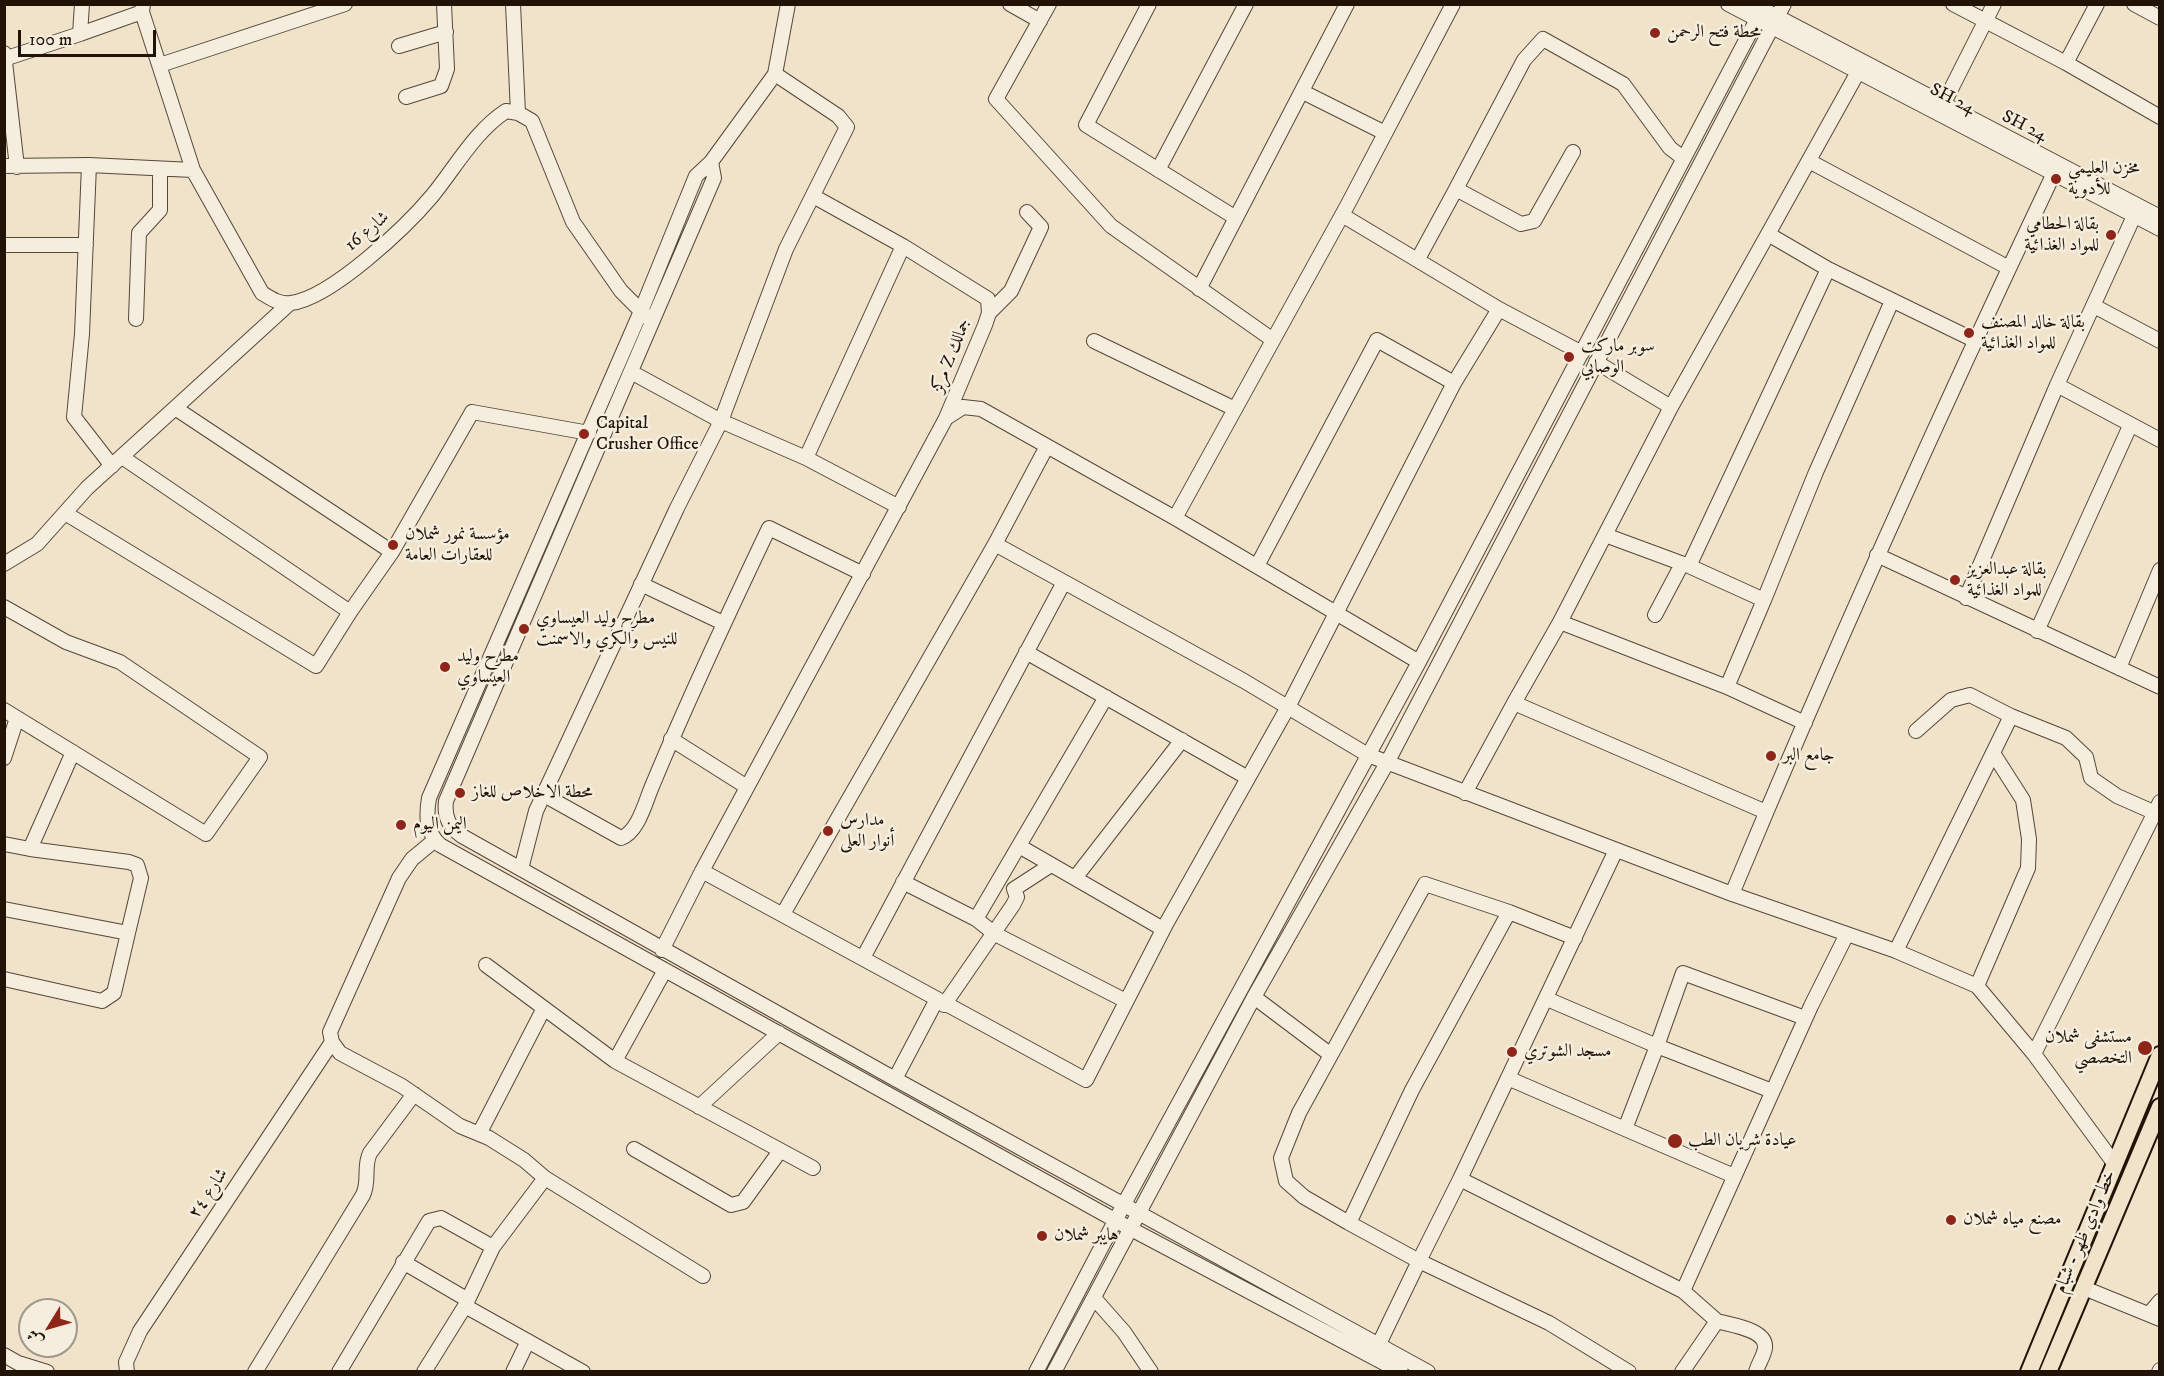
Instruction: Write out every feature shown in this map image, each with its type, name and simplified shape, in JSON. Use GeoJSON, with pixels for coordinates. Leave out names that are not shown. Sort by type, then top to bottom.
{"type":"FeatureCollection","features":[{"type":"Feature","properties":{"kind":"main road","name":"خط وادي ظهر - شبام"},"geometry":{"type":"LineString","coordinates":[[2029,1371],[2160,1055]]}},
{"type":"Feature","properties":{"kind":"main road","name":"خط وادي ظهر - شبام"},"geometry":{"type":"LineString","coordinates":[[2048,1371],[2160,1107]]}},
{"type":"Feature","properties":{"kind":"street"},"geometry":{"type":"LineString","coordinates":[[80,34],[82,4]]}},
{"type":"Feature","properties":{"kind":"street"},"geometry":{"type":"LineString","coordinates":[[160,65],[345,4]]}},
{"type":"Feature","properties":{"kind":"street"},"geometry":{"type":"LineString","coordinates":[[406,97],[441,86],[447,69],[444,4]]}},
{"type":"Feature","properties":{"kind":"street"},"geometry":{"type":"LineString","coordinates":[[513,4],[518,113],[532,121],[562,199],[579,232],[621,291],[653,322]]}},
{"type":"Feature","properties":{"kind":"street"},"geometry":{"type":"LineString","coordinates":[[788,4],[775,74],[711,162],[696,176],[589,433],[429,798],[428,823],[435,840],[1131,1229],[1401,1371]]}},
{"type":"Feature","properties":{"kind":"street"},"geometry":{"type":"LineString","coordinates":[[1010,4],[1040,21]]}},
{"type":"Feature","properties":{"kind":"street"},"geometry":{"type":"LineString","coordinates":[[1049,4],[996,99],[1111,226],[1273,340]]}},
{"type":"Feature","properties":{"kind":"street"},"geometry":{"type":"LineString","coordinates":[[1149,4],[1086,125],[1236,218]]}},
{"type":"Feature","properties":{"kind":"street"},"geometry":{"type":"LineString","coordinates":[[1158,170],[1246,4]]}},
{"type":"Feature","properties":{"kind":"street"},"geometry":{"type":"LineString","coordinates":[[1175,518],[1342,215],[1453,4]]}},
{"type":"Feature","properties":{"kind":"street","name":"SH 24"},"geometry":{"type":"LineString","coordinates":[[1728,4],[1759,9],[1774,22],[1858,72],[2160,229]]}},
{"type":"Feature","properties":{"kind":"street"},"geometry":{"type":"LineString","coordinates":[[1054,1371],[1254,997],[1387,763],[1784,4]]}},
{"type":"Feature","properties":{"kind":"street"},"geometry":{"type":"LineString","coordinates":[[1953,4],[2066,63],[2160,117]]}},
{"type":"Feature","properties":{"kind":"street"},"geometry":{"type":"LineString","coordinates":[[1943,105],[1994,4]]}},
{"type":"Feature","properties":{"kind":"street"},"geometry":{"type":"LineString","coordinates":[[2066,63],[2097,4]]}},
{"type":"Feature","properties":{"kind":"street"},"geometry":{"type":"LineString","coordinates":[[2134,4],[2160,18]]}},
{"type":"Feature","properties":{"kind":"street"},"geometry":{"type":"LineString","coordinates":[[1199,289],[1303,92],[1342,6]]}},
{"type":"Feature","properties":{"kind":"street"},"geometry":{"type":"LineString","coordinates":[[193,170],[89,165],[10,167],[5,57],[80,34],[142,8],[193,170],[251,278],[262,292],[276,301],[290,303]]}},
{"type":"Feature","properties":{"kind":"street"},"geometry":{"type":"LineString","coordinates":[[1036,1371],[1124,1204],[1419,662],[1582,353],[1759,9]]}},
{"type":"Feature","properties":{"kind":"street","name":"SH 24"},"geometry":{"type":"LineString","coordinates":[[1774,22],[1943,105],[2160,217]]}},
{"type":"Feature","properties":{"kind":"street"},"geometry":{"type":"LineString","coordinates":[[399,46],[446,32]]}},
{"type":"Feature","properties":{"kind":"street"},"geometry":{"type":"LineString","coordinates":[[1418,259],[1524,60],[1544,39],[1623,84],[1670,148],[1683,158]]}},
{"type":"Feature","properties":{"kind":"street"},"geometry":{"type":"LineString","coordinates":[[1465,793],[1560,622],[1671,407],[1858,72]]}},
{"type":"Feature","properties":{"kind":"street"},"geometry":{"type":"LineString","coordinates":[[521,868],[536,811],[641,584],[721,421],[786,249],[847,127],[838,116],[775,74]]}},
{"type":"Feature","properties":{"kind":"street"},"geometry":{"type":"LineString","coordinates":[[1303,92],[1385,133]]}},
{"type":"Feature","properties":{"kind":"street","name":"شارع 16"},"geometry":{"type":"LineString","coordinates":[[290,303],[307,298],[336,281],[387,243],[430,198],[492,120],[506,111],[518,113]]}},
{"type":"Feature","properties":{"kind":"street"},"geometry":{"type":"LineString","coordinates":[[1456,189],[1521,224],[1529,223],[1534,221],[1573,152]]}},
{"type":"Feature","properties":{"kind":"street"},"geometry":{"type":"LineString","coordinates":[[1809,161],[2009,268]]}},
{"type":"Feature","properties":{"kind":"street"},"geometry":{"type":"LineString","coordinates":[[711,162],[714,178],[446,801],[447,820],[453,830],[662,950],[1378,1346],[1428,1371]]}},
{"type":"Feature","properties":{"kind":"street"},"geometry":{"type":"LineString","coordinates":[[89,165],[82,334],[74,417],[117,461],[350,612]]}},
{"type":"Feature","properties":{"kind":"street"},"geometry":{"type":"LineString","coordinates":[[136,319],[139,234],[159,210],[160,168]]}},
{"type":"Feature","properties":{"kind":"street"},"geometry":{"type":"LineString","coordinates":[[1732,894],[1877,555],[1974,340],[2054,173]]}},
{"type":"Feature","properties":{"kind":"street"},"geometry":{"type":"LineString","coordinates":[[806,458],[903,246],[813,196]]}},
{"type":"Feature","properties":{"kind":"street"},"geometry":{"type":"LineString","coordinates":[[989,313],[1011,291],[1041,227],[1027,212]]}},
{"type":"Feature","properties":{"kind":"street"},"geometry":{"type":"LineString","coordinates":[[1342,215],[1499,309],[1582,353]]}},
{"type":"Feature","properties":{"kind":"street"},"geometry":{"type":"LineString","coordinates":[[1966,598],[2057,385],[2134,216]]}},
{"type":"Feature","properties":{"kind":"street"},"geometry":{"type":"LineString","coordinates":[[1768,234],[1828,269],[1974,340]]}},
{"type":"Feature","properties":{"kind":"street"},"geometry":{"type":"LineString","coordinates":[[4,245],[86,245]]}},
{"type":"Feature","properties":{"kind":"street","name":"مركز Z جمالك"},"geometry":{"type":"LineString","coordinates":[[662,950],[747,786],[946,418],[989,313],[988,299],[903,246]]}},
{"type":"Feature","properties":{"kind":"street"},"geometry":{"type":"LineString","coordinates":[[1656,615],[1685,565],[1828,269]]}},
{"type":"Feature","properties":{"kind":"street"},"geometry":{"type":"LineString","coordinates":[[1727,687],[1816,472],[1892,301]]}},
{"type":"Feature","properties":{"kind":"street"},"geometry":{"type":"LineString","coordinates":[[4,564],[37,544],[117,461],[290,303]]}},
{"type":"Feature","properties":{"kind":"street"},"geometry":{"type":"LineString","coordinates":[[2094,306],[2160,341]]}},
{"type":"Feature","properties":{"kind":"street"},"geometry":{"type":"LineString","coordinates":[[702,871],[863,958],[940,1003],[1086,1080],[1163,930],[1288,707],[1454,383],[1499,309]]}},
{"type":"Feature","properties":{"kind":"street"},"geometry":{"type":"LineString","coordinates":[[1257,566],[1377,340],[1454,383]]}},
{"type":"Feature","properties":{"kind":"street"},"geometry":{"type":"LineString","coordinates":[[1094,341],[1235,409]]}},
{"type":"Feature","properties":{"kind":"street"},"geometry":{"type":"LineString","coordinates":[[1596,362],[1671,407]]}},
{"type":"Feature","properties":{"kind":"street"},"geometry":{"type":"LineString","coordinates":[[631,372],[721,421],[806,458],[899,507]]}},
{"type":"Feature","properties":{"kind":"street"},"geometry":{"type":"LineString","coordinates":[[2057,385],[2160,441]]}},
{"type":"Feature","properties":{"kind":"street"},"geometry":{"type":"LineString","coordinates":[[946,418],[963,407],[981,409],[1046,448],[1175,518],[1419,662]]}},
{"type":"Feature","properties":{"kind":"street"},"geometry":{"type":"LineString","coordinates":[[175,408],[392,552]]}},
{"type":"Feature","properties":{"kind":"street"},"geometry":{"type":"LineString","coordinates":[[65,513],[316,666],[392,552],[472,412],[589,433]]}},
{"type":"Feature","properties":{"kind":"street"},"geometry":{"type":"LineString","coordinates":[[2037,632],[2130,426]]}},
{"type":"Feature","properties":{"kind":"street"},"geometry":{"type":"LineString","coordinates":[[783,914],[995,544],[1046,448]]}},
{"type":"Feature","properties":{"kind":"street"},"geometry":{"type":"LineString","coordinates":[[544,795],[621,838],[626,836],[636,824],[723,623],[769,528],[862,574]]}},
{"type":"Feature","properties":{"kind":"street"},"geometry":{"type":"LineString","coordinates":[[1605,535],[1685,565],[1764,600]]}},
{"type":"Feature","properties":{"kind":"street"},"geometry":{"type":"LineString","coordinates":[[995,544],[1288,707],[1368,755],[1732,894],[1896,951],[1977,986],[2034,1054],[2114,1163]]}},
{"type":"Feature","properties":{"kind":"street"},"geometry":{"type":"LineString","coordinates":[[1877,555],[2037,632],[2160,687]]}},
{"type":"Feature","properties":{"kind":"street"},"geometry":{"type":"LineString","coordinates":[[2119,668],[2160,570]]}},
{"type":"Feature","properties":{"kind":"street"},"geometry":{"type":"LineString","coordinates":[[863,958],[1064,582]]}},
{"type":"Feature","properties":{"kind":"street"},"geometry":{"type":"LineString","coordinates":[[641,584],[723,623]]}},
{"type":"Feature","properties":{"kind":"street"},"geometry":{"type":"LineString","coordinates":[[4,607],[66,642],[120,662],[260,757],[206,834],[4,710]]}},
{"type":"Feature","properties":{"kind":"street"},"geometry":{"type":"LineString","coordinates":[[1560,622],[1727,687],[1805,723]]}},
{"type":"Feature","properties":{"kind":"street"},"geometry":{"type":"LineString","coordinates":[[1026,652],[1248,778]]}},
{"type":"Feature","properties":{"kind":"street"},"geometry":{"type":"LineString","coordinates":[[1916,731],[1951,700],[1970,695],[2011,716],[2066,738],[2086,757],[2091,778],[2117,796],[2155,806],[2034,1054]]}},
{"type":"Feature","properties":{"kind":"street"},"geometry":{"type":"LineString","coordinates":[[976,919],[1106,697]]}},
{"type":"Feature","properties":{"kind":"street"},"geometry":{"type":"LineString","coordinates":[[1514,703],[1766,812]]}},
{"type":"Feature","properties":{"kind":"street"},"geometry":{"type":"LineString","coordinates":[[1896,951],[2011,716]]}},
{"type":"Feature","properties":{"kind":"street"},"geometry":{"type":"LineString","coordinates":[[4,758],[17,718]]}},
{"type":"Feature","properties":{"kind":"street"},"geometry":{"type":"LineString","coordinates":[[671,739],[747,786]]}},
{"type":"Feature","properties":{"kind":"street"},"geometry":{"type":"LineString","coordinates":[[1075,878],[1182,740]]}},
{"type":"Feature","properties":{"kind":"street"},"geometry":{"type":"LineString","coordinates":[[30,849],[73,752]]}},
{"type":"Feature","properties":{"kind":"street"},"geometry":{"type":"LineString","coordinates":[[1977,986],[2028,868],[2029,839],[2024,800],[1993,753]]}},
{"type":"Feature","properties":{"kind":"street"},"geometry":{"type":"LineString","coordinates":[[435,840],[412,859],[399,878],[330,1032],[332,1042],[340,1053],[414,1094],[460,1126],[479,1134],[524,1160],[545,1178],[703,1276]]}},
{"type":"Feature","properties":{"kind":"street"},"geometry":{"type":"LineString","coordinates":[[4,843],[30,849],[129,862],[137,865],[141,878],[114,993],[102,1001],[4,979]]}},
{"type":"Feature","properties":{"kind":"street"},"geometry":{"type":"LineString","coordinates":[[1019,846],[1163,930]]}},
{"type":"Feature","properties":{"kind":"street"},"geometry":{"type":"LineString","coordinates":[[1378,1346],[1510,1079],[1616,850]]}},
{"type":"Feature","properties":{"kind":"street"},"geometry":{"type":"LineString","coordinates":[[895,1079],[940,1003],[995,934],[1017,897],[1014,889],[1051,864]]}},
{"type":"Feature","properties":{"kind":"street"},"geometry":{"type":"LineString","coordinates":[[903,882],[976,919],[995,934],[1126,1001]]}},
{"type":"Feature","properties":{"kind":"street"},"geometry":{"type":"LineString","coordinates":[[1575,938],[1509,912],[1425,884],[1299,1113],[1281,1158],[1286,1181],[1304,1197],[1419,1261],[1549,1323],[1629,1371]]}},
{"type":"Feature","properties":{"kind":"street"},"geometry":{"type":"LineString","coordinates":[[4,909],[128,933]]}},
{"type":"Feature","properties":{"kind":"street"},"geometry":{"type":"LineString","coordinates":[[1349,1223],[1412,1090],[1509,912]]}},
{"type":"Feature","properties":{"kind":"street"},"geometry":{"type":"LineString","coordinates":[[1683,1291],[1805,1018],[1847,934]]}},
{"type":"Feature","properties":{"kind":"street"},"geometry":{"type":"LineString","coordinates":[[486,965],[543,1010],[615,1061],[813,1168]]}},
{"type":"Feature","properties":{"kind":"street"},"geometry":{"type":"LineString","coordinates":[[615,1061],[666,970]]}},
{"type":"Feature","properties":{"kind":"street"},"geometry":{"type":"LineString","coordinates":[[1625,1129],[1683,973],[1805,1018]]}},
{"type":"Feature","properties":{"kind":"street"},"geometry":{"type":"LineString","coordinates":[[1254,997],[1331,1055]]}},
{"type":"Feature","properties":{"kind":"street"},"geometry":{"type":"LineString","coordinates":[[1547,999],[1657,1046],[1772,1091]]}},
{"type":"Feature","properties":{"kind":"street"},"geometry":{"type":"LineString","coordinates":[[479,1134],[543,1010]]}},
{"type":"Feature","properties":{"kind":"street"},"geometry":{"type":"LineString","coordinates":[[699,1107],[779,1032]]}},
{"type":"Feature","properties":{"kind":"street","name":"شارع ٢٤"},"geometry":{"type":"LineString","coordinates":[[127,1371],[126,1362],[140,1331],[332,1042]]}},
{"type":"Feature","properties":{"kind":"street"},"geometry":{"type":"LineString","coordinates":[[1510,1079],[1734,1176]]}},
{"type":"Feature","properties":{"kind":"street"},"geometry":{"type":"LineString","coordinates":[[255,1371],[363,1195],[368,1184],[366,1161],[370,1153],[414,1094]]}},
{"type":"Feature","properties":{"kind":"street"},"geometry":{"type":"LineString","coordinates":[[634,1149],[730,1205],[743,1202],[780,1151]]}},
{"type":"Feature","properties":{"kind":"street"},"geometry":{"type":"LineString","coordinates":[[424,1371],[466,1303],[493,1246],[545,1178]]}},
{"type":"Feature","properties":{"kind":"street"},"geometry":{"type":"LineString","coordinates":[[1460,1179],[1683,1291],[1717,1321],[1754,1331],[1763,1340],[1765,1347],[1756,1371]]}},
{"type":"Feature","properties":{"kind":"street"},"geometry":{"type":"LineString","coordinates":[[339,1371],[429,1221],[441,1218],[493,1246]]}},
{"type":"Feature","properties":{"kind":"street"},"geometry":{"type":"LineString","coordinates":[[403,1262],[528,1341],[583,1371]]}},
{"type":"Feature","properties":{"kind":"street"},"geometry":{"type":"LineString","coordinates":[[2084,1288],[2154,1316],[2160,1301]]}},
{"type":"Feature","properties":{"kind":"street"},"geometry":{"type":"LineString","coordinates":[[1094,1298],[1124,1332],[1151,1371]]}},
{"type":"Feature","properties":{"kind":"street"},"geometry":{"type":"LineString","coordinates":[[1682,1371],[1717,1321]]}},
{"type":"Feature","properties":{"kind":"street"},"geometry":{"type":"LineString","coordinates":[[513,1371],[528,1341]]}},
{"type":"Feature","properties":{"kind":"street"},"geometry":{"type":"LineString","coordinates":[[4,1355],[18,1363],[47,1371]]}},
{"type":"Feature","properties":{"kind":"place","name":"محطة فتح الرحمن"},"geometry":{"type":"Point","coordinates":[1655,33]}},
{"type":"Feature","properties":{"kind":"place","name":"مخزن العليمي للأدوية"},"geometry":{"type":"Point","coordinates":[2056,179]}},
{"type":"Feature","properties":{"kind":"place","name":"بقالة الحطامي للمواد الغذائية"},"geometry":{"type":"Point","coordinates":[2111,235]}},
{"type":"Feature","properties":{"kind":"place","name":"بقالة خالد المصنف للمواد الغذائية"},"geometry":{"type":"Point","coordinates":[1969,333]}},
{"type":"Feature","properties":{"kind":"place","name":"سوبر ماركت الوصابي"},"geometry":{"type":"Point","coordinates":[1569,357]}},
{"type":"Feature","properties":{"kind":"place","name":"Capital Crusher Office"},"geometry":{"type":"Point","coordinates":[584,434]}},
{"type":"Feature","properties":{"kind":"place","name":"مؤسسة نمور شملان للعقارات العامة"},"geometry":{"type":"Point","coordinates":[393,545]}},
{"type":"Feature","properties":{"kind":"place","name":"بقالة عبدالعزيز للمواد الغذائية"},"geometry":{"type":"Point","coordinates":[1955,580]}},
{"type":"Feature","properties":{"kind":"place","name":"مطرح وليد العيساوي للنيس والكري والاسمنت"},"geometry":{"type":"Point","coordinates":[524,629]}},
{"type":"Feature","properties":{"kind":"place","name":"مطرح وليد العيساوي"},"geometry":{"type":"Point","coordinates":[445,667]}},
{"type":"Feature","properties":{"kind":"place","name":"جامع البر"},"geometry":{"type":"Point","coordinates":[1771,756]}},
{"type":"Feature","properties":{"kind":"place","name":"محطة الاخلاص للغاز"},"geometry":{"type":"Point","coordinates":[460,793]}},
{"type":"Feature","properties":{"kind":"place","name":"اليمن اليوم"},"geometry":{"type":"Point","coordinates":[401,825]}},
{"type":"Feature","properties":{"kind":"place","name":"مدارس أنوار العلى"},"geometry":{"type":"Point","coordinates":[828,831]}},
{"type":"Feature","properties":{"kind":"place","name":"مستشفى شملان التخصصي"},"geometry":{"type":"Point","coordinates":[2145,1048]}},
{"type":"Feature","properties":{"kind":"place","name":"مسجد الشوتري"},"geometry":{"type":"Point","coordinates":[1512,1052]}},
{"type":"Feature","properties":{"kind":"place","name":"عيادة شريان الطب"},"geometry":{"type":"Point","coordinates":[1675,1141]}},
{"type":"Feature","properties":{"kind":"place","name":"مصنع مياه شملان"},"geometry":{"type":"Point","coordinates":[1951,1220]}},
{"type":"Feature","properties":{"kind":"place","name":"هايبر شملان"},"geometry":{"type":"Point","coordinates":[1042,1236]}}]}
